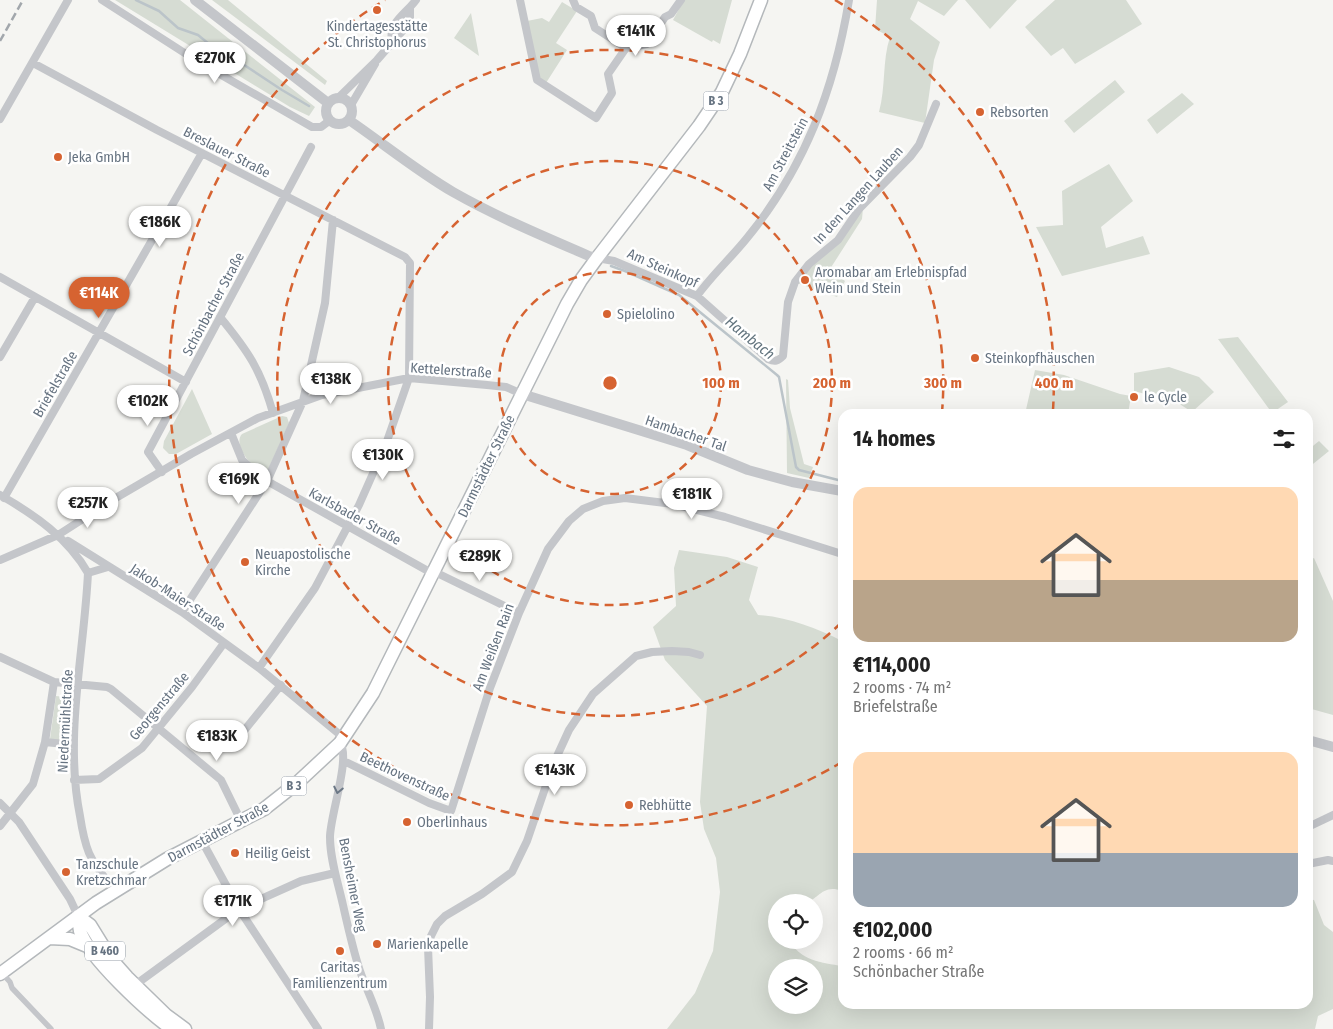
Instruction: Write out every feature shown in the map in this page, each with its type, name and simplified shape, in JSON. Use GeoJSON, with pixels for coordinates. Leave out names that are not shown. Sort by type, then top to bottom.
{"type":"FeatureCollection","features":[{"type":"Feature","properties":{"kind":"main road","name":"Darmstädter Straße"},"geometry":{"type":"LineString","coordinates":[[1,972],[115,891],[167,859],[264,809],[298,783],[342,741],[373,693],[567,304],[597,258],[699,126],[722,92],[740,54],[760,0]]}},
{"type":"Feature","properties":{"kind":"main road","name":"B 460"},"geometry":{"type":"LineString","coordinates":[[78,916],[80,931],[87,946],[127,990],[172,1029]]}},
{"type":"Feature","properties":{"kind":"main road","name":"B 460"},"geometry":{"type":"LineString","coordinates":[[78,916],[90,925],[111,959],[166,1015],[185,1029]]}},
{"type":"Feature","properties":{"kind":"main road","name":"B 460"},"geometry":{"type":"LineString","coordinates":[[49,938],[70,939],[87,946]]}},
{"type":"Feature","properties":{"kind":"street"},"geometry":{"type":"LineString","coordinates":[[0,119],[68,0]]}},
{"type":"Feature","properties":{"kind":"street"},"geometry":{"type":"LineString","coordinates":[[102,0],[197,61],[312,127],[321,127],[329,121]]}},
{"type":"Feature","properties":{"kind":"street"},"geometry":{"type":"LineString","coordinates":[[195,0],[333,100],[345,100],[351,105]]}},
{"type":"Feature","properties":{"kind":"street"},"geometry":{"type":"LineString","coordinates":[[377,60],[351,105],[352,113],[349,120],[346,123],[337,125],[329,121],[325,114],[333,100],[377,60],[392,42],[392,27],[416,0]]}},
{"type":"Feature","properties":{"kind":"street"},"geometry":{"type":"LineString","coordinates":[[520,0],[537,80],[596,118],[612,93],[608,74],[626,48]]}},
{"type":"Feature","properties":{"kind":"street"},"geometry":{"type":"LineString","coordinates":[[573,0],[576,7],[591,16],[595,28],[626,48],[647,44],[664,17],[671,14],[680,0]]}},
{"type":"Feature","properties":{"kind":"street","name":"Am Streitstein"},"geometry":{"type":"LineString","coordinates":[[697,296],[709,278],[746,239],[782,189],[798,161],[817,121],[833,77],[849,0]]}},
{"type":"Feature","properties":{"kind":"street","name":"Breslauer Straße"},"geometry":{"type":"LineString","coordinates":[[33,63],[202,153],[405,257],[410,262],[409,378]]}},
{"type":"Feature","properties":{"kind":"street","name":"In den Langen Lauben"},"geometry":{"type":"LineString","coordinates":[[783,356],[788,302],[795,282],[809,264],[838,240],[859,209],[910,157],[919,145],[936,104]]}},
{"type":"Feature","properties":{"kind":"street"},"geometry":{"type":"LineString","coordinates":[[349,120],[403,160],[456,194],[522,228],[597,258]]}},
{"type":"Feature","properties":{"kind":"street","name":"Schönbacher Straße"},"geometry":{"type":"LineString","coordinates":[[162,472],[148,452],[311,147]]}},
{"type":"Feature","properties":{"kind":"street","name":"Briefelstraße"},"geometry":{"type":"LineString","coordinates":[[2,496],[202,153]]}},
{"type":"Feature","properties":{"kind":"street"},"geometry":{"type":"LineString","coordinates":[[182,612],[268,481],[303,401],[325,303],[333,220]]}},
{"type":"Feature","properties":{"kind":"street","name":"Am Steinkopf"},"geometry":{"type":"LineString","coordinates":[[597,258],[614,260],[697,296],[768,359],[773,361],[779,360],[783,356]]}},
{"type":"Feature","properties":{"kind":"street"},"geometry":{"type":"LineString","coordinates":[[0,277],[186,382]]}},
{"type":"Feature","properties":{"kind":"street"},"geometry":{"type":"LineString","coordinates":[[0,357],[35,297]]}},
{"type":"Feature","properties":{"kind":"street"},"geometry":{"type":"LineString","coordinates":[[220,317],[254,361],[266,387],[273,413]]}},
{"type":"Feature","properties":{"kind":"street"},"geometry":{"type":"LineString","coordinates":[[259,668],[315,588],[349,526],[373,477],[409,378]]}},
{"type":"Feature","properties":{"kind":"street","name":"Kettelerstraße"},"geometry":{"type":"LineString","coordinates":[[0,560],[58,534],[258,418],[303,401],[322,395],[409,378],[487,384],[522,394]]}},
{"type":"Feature","properties":{"kind":"street","name":"Hambacher Tal"},"geometry":{"type":"LineString","coordinates":[[522,394],[687,445],[748,470],[792,482],[838,490]]}},
{"type":"Feature","properties":{"kind":"street","name":"Karlsbader Straße"},"geometry":{"type":"LineString","coordinates":[[230,433],[242,460],[268,481],[428,571],[434,572],[519,614]]}},
{"type":"Feature","properties":{"kind":"street"},"geometry":{"type":"LineString","coordinates":[[2,496],[58,534],[78,557],[88,573],[108,567]]}},
{"type":"Feature","properties":{"kind":"street","name":"Am Weißen Rain"},"geometry":{"type":"LineString","coordinates":[[454,807],[490,688],[519,614],[548,549],[562,528],[582,509],[609,500],[638,499],[702,511],[838,553]]}},
{"type":"Feature","properties":{"kind":"street","name":"Jakob-Maier-Straße"},"geometry":{"type":"LineString","coordinates":[[58,534],[182,612],[259,668],[281,685],[342,741]]}},
{"type":"Feature","properties":{"kind":"street","name":"Niedermühlstraße"},"geometry":{"type":"LineString","coordinates":[[88,573],[74,745],[74,780],[88,851],[115,891]]}},
{"type":"Feature","properties":{"kind":"street","name":"Georgenstraße"},"geometry":{"type":"LineString","coordinates":[[74,780],[99,779],[142,748],[192,687],[224,643]]}},
{"type":"Feature","properties":{"kind":"street"},"geometry":{"type":"LineString","coordinates":[[429,1029],[428,947],[431,936],[437,924],[445,916],[482,894],[512,872],[527,841],[554,765],[569,730],[592,694],[636,656],[652,652],[672,651],[700,655]]}},
{"type":"Feature","properties":{"kind":"street"},"geometry":{"type":"LineString","coordinates":[[0,657],[54,682],[111,689],[222,780],[241,821]]}},
{"type":"Feature","properties":{"kind":"street"},"geometry":{"type":"LineString","coordinates":[[0,826],[33,784],[45,742],[54,682]]}},
{"type":"Feature","properties":{"kind":"street"},"geometry":{"type":"LineString","coordinates":[[243,732],[281,685]]}},
{"type":"Feature","properties":{"kind":"street","name":"Bensheimer Weg"},"geometry":{"type":"LineString","coordinates":[[342,741],[343,762],[330,836],[335,874],[356,960],[372,998],[381,1029]]}},
{"type":"Feature","properties":{"kind":"street"},"geometry":{"type":"LineString","coordinates":[[1313,741],[1333,747]]}},
{"type":"Feature","properties":{"kind":"street"},"geometry":{"type":"LineString","coordinates":[[45,742],[74,745]]}},
{"type":"Feature","properties":{"kind":"street","name":"Beethovenstraße"},"geometry":{"type":"LineString","coordinates":[[343,762],[429,803],[451,811],[454,807]]}},
{"type":"Feature","properties":{"kind":"street"},"geometry":{"type":"LineString","coordinates":[[0,803],[19,822],[70,899],[78,916]]}},
{"type":"Feature","properties":{"kind":"street"},"geometry":{"type":"LineString","coordinates":[[1313,825],[1333,815]]}},
{"type":"Feature","properties":{"kind":"street"},"geometry":{"type":"LineString","coordinates":[[202,841],[239,910],[318,1029]]}},
{"type":"Feature","properties":{"kind":"street"},"geometry":{"type":"LineString","coordinates":[[1313,863],[1333,861]]}},
{"type":"Feature","properties":{"kind":"street"},"geometry":{"type":"LineString","coordinates":[[135,984],[239,910],[300,881],[335,874]]}},
{"type":"Feature","properties":{"kind":"street"},"geometry":{"type":"LineString","coordinates":[[1,972],[10,982],[12,988],[51,1029]]}},
{"type":"Feature","properties":{"kind":"shaded area"},"geometry":{"type":"Polygon","coordinates":[[[115,0],[180,0],[315,107],[309,116],[290,107],[115,0]]]}},
{"type":"Feature","properties":{"kind":"shaded area"},"geometry":{"type":"Polygon","coordinates":[[[212,0],[228,0],[327,81],[325,85],[212,0]]]}},
{"type":"Feature","properties":{"kind":"shaded area"},"geometry":{"type":"Polygon","coordinates":[[[684,0],[732,0],[720,44],[713,40],[712,42],[673,20],[684,0]]]}},
{"type":"Feature","properties":{"kind":"shaded area"},"geometry":{"type":"Polygon","coordinates":[[[877,0],[958,0],[944,16],[918,1],[910,19],[940,42],[934,60],[925,123],[879,112],[890,37],[875,29],[877,0]]]}},
{"type":"Feature","properties":{"kind":"shaded area"},"geometry":{"type":"Polygon","coordinates":[[[965,0],[1017,0],[990,29],[965,0]]]}},
{"type":"Feature","properties":{"kind":"shaded area"},"geometry":{"type":"Polygon","coordinates":[[[1055,0],[1126,0],[1142,24],[1075,64],[1063,48],[1051,56],[1025,27],[1055,0]]]}},
{"type":"Feature","properties":{"kind":"shaded area"},"geometry":{"type":"Polygon","coordinates":[[[562,2],[577,11],[556,43],[567,50],[546,83],[539,78],[527,21],[542,18],[549,22],[562,2]]]}},
{"type":"Feature","properties":{"kind":"shaded area"},"geometry":{"type":"Polygon","coordinates":[[[471,13],[479,56],[454,38],[471,13]]]}},
{"type":"Feature","properties":{"kind":"shaded area"},"geometry":{"type":"Polygon","coordinates":[[[1115,80],[1125,92],[1074,133],[1064,121],[1115,80]]]}},
{"type":"Feature","properties":{"kind":"shaded area"},"geometry":{"type":"Polygon","coordinates":[[[1182,93],[1194,104],[1157,134],[1147,120],[1182,93]]]}},
{"type":"Feature","properties":{"kind":"shaded area"},"geometry":{"type":"Polygon","coordinates":[[[1109,164],[1133,201],[1101,227],[1106,248],[1143,236],[1150,254],[1062,276],[1036,227],[1063,225],[1062,191],[1109,164]]]}},
{"type":"Feature","properties":{"kind":"shaded area"},"geometry":{"type":"Polygon","coordinates":[[[863,208],[862,219],[830,269],[845,281],[837,297],[797,283],[863,208]]]}},
{"type":"Feature","properties":{"kind":"shaded area"},"geometry":{"type":"Polygon","coordinates":[[[1238,337],[1288,402],[1278,409],[1269,409],[1218,339],[1238,337]]]}},
{"type":"Feature","properties":{"kind":"shaded area"},"geometry":{"type":"Polygon","coordinates":[[[1169,367],[1199,377],[1214,392],[1195,409],[1187,409],[1178,403],[1134,391],[1134,373],[1169,367]]]}},
{"type":"Feature","properties":{"kind":"shaded area"},"geometry":{"type":"Polygon","coordinates":[[[1035,370],[1064,375],[1131,396],[1129,409],[1026,409],[1035,370]]]}},
{"type":"Feature","properties":{"kind":"shaded area"},"geometry":{"type":"Polygon","coordinates":[[[786,379],[788,380],[790,408],[804,464],[813,467],[809,478],[787,473],[786,379]]]}},
{"type":"Feature","properties":{"kind":"shaded area"},"geometry":{"type":"Polygon","coordinates":[[[192,389],[212,434],[176,454],[169,454],[163,448],[164,441],[192,389]]]}},
{"type":"Feature","properties":{"kind":"shaded area"},"geometry":{"type":"Polygon","coordinates":[[[282,416],[287,417],[289,423],[268,470],[265,472],[255,467],[245,456],[240,439],[242,434],[282,416]]]}},
{"type":"Feature","properties":{"kind":"shaded area"},"geometry":{"type":"Polygon","coordinates":[[[1319,441],[1329,451],[1313,464],[1313,446],[1319,441]]]}},
{"type":"Feature","properties":{"kind":"shaded area"},"geometry":{"type":"Polygon","coordinates":[[[679,550],[727,557],[758,567],[749,600],[758,615],[802,624],[838,639],[838,890],[830,889],[820,894],[768,894],[768,949],[796,949],[812,959],[768,959],[768,1014],[823,1014],[823,963],[838,965],[838,1009],[1313,1009],[1313,900],[1324,925],[1333,932],[1333,1009],[1318,1016],[1315,1029],[667,1029],[695,993],[713,951],[720,892],[716,858],[704,829],[700,802],[707,706],[665,660],[653,627],[676,606],[674,568],[679,550]]]}},
{"type":"Feature","properties":{"kind":"shaded area"},"geometry":{"type":"Polygon","coordinates":[[[1313,558],[1333,601],[1333,715],[1313,709],[1313,558]]]}},
{"type":"Feature","properties":{"kind":"shaded area"},"geometry":{"type":"Polygon","coordinates":[[[56,696],[73,698],[71,742],[50,739],[56,696]]]}},
{"type":"Feature","properties":{"kind":"waterway","name":"Hambach"},"geometry":{"type":"LineString","coordinates":[[136,0],[159,11],[178,28],[198,35],[209,44],[309,106]]}},
{"type":"Feature","properties":{"kind":"waterway","name":"Hambach"},"geometry":{"type":"LineString","coordinates":[[611,266],[679,295],[777,375],[779,377],[796,467],[799,470],[838,480]]}},
{"type":"Feature","properties":{"kind":"railway"},"geometry":{"type":"LineString","coordinates":[[0,41],[23,0]]}},
{"type":"Feature","properties":{"kind":"place","name":"Kindertagesstätte St. Christophorus"},"geometry":{"type":"Point","coordinates":[377,10]}},
{"type":"Feature","properties":{"kind":"place","name":"Rebsorten"},"geometry":{"type":"Point","coordinates":[980,112]}},
{"type":"Feature","properties":{"kind":"place","name":"Jeka GmbH"},"geometry":{"type":"Point","coordinates":[58,157]}},
{"type":"Feature","properties":{"kind":"place","name":"Aromabar am Erlebnispfad Wein und Stein"},"geometry":{"type":"Point","coordinates":[805,280]}},
{"type":"Feature","properties":{"kind":"place","name":"Spielolino"},"geometry":{"type":"Point","coordinates":[607,314]}},
{"type":"Feature","properties":{"kind":"place","name":"Steinkopfhäuschen"},"geometry":{"type":"Point","coordinates":[975,358]}},
{"type":"Feature","properties":{"kind":"place","name":"le Cycle"},"geometry":{"type":"Point","coordinates":[1134,397]}},
{"type":"Feature","properties":{"kind":"place","name":"Neuapostolische Kirche"},"geometry":{"type":"Point","coordinates":[245,562]}},
{"type":"Feature","properties":{"kind":"place","name":"Rebhütte"},"geometry":{"type":"Point","coordinates":[629,805]}},
{"type":"Feature","properties":{"kind":"place","name":"Oberlinhaus"},"geometry":{"type":"Point","coordinates":[407,822]}},
{"type":"Feature","properties":{"kind":"place","name":"Heilig Geist"},"geometry":{"type":"Point","coordinates":[235,853]}},
{"type":"Feature","properties":{"kind":"place","name":"Tanzschule Kretzschmar"},"geometry":{"type":"Point","coordinates":[66,872]}},
{"type":"Feature","properties":{"kind":"place","name":"Marienkapelle"},"geometry":{"type":"Point","coordinates":[377,944]}},
{"type":"Feature","properties":{"kind":"place","name":"Caritas Familienzentrum"},"geometry":{"type":"Point","coordinates":[340,951]}}]}
